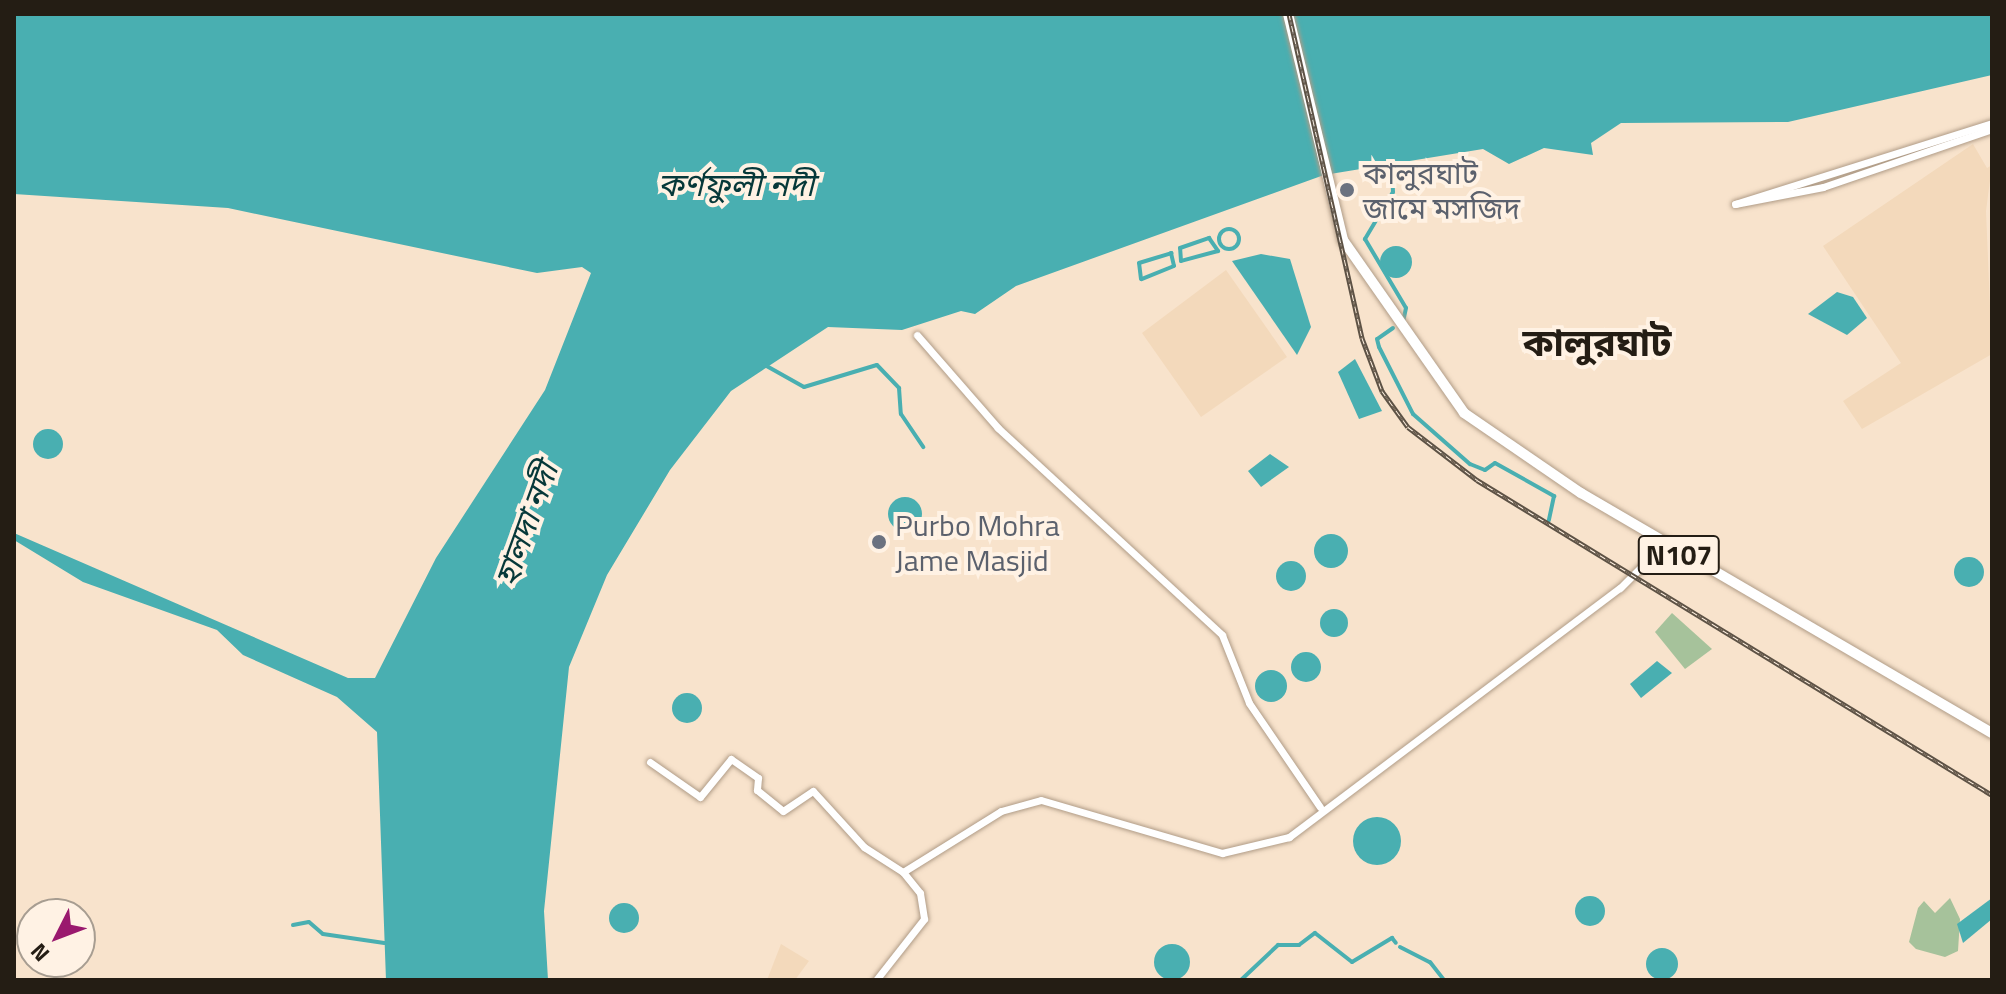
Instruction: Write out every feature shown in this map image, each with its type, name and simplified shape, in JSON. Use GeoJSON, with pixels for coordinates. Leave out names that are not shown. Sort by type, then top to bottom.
{"type":"FeatureCollection","features":[{"type":"Feature","properties":{"kind":"highway","name":"N107"},"geometry":{"type":"LineString","coordinates":[[1288,14],[1327,187],[1343,240],[1398,326],[1479,428],[1992,741]]}},
{"type":"Feature","properties":{"kind":"highway","name":"N107"},"geometry":{"type":"LineString","coordinates":[[1665,544],[1992,733]]}},
{"type":"Feature","properties":{"kind":"street"},"geometry":{"type":"LineString","coordinates":[[1992,123],[1735,204],[1823,187],[1992,129]]}},
{"type":"Feature","properties":{"kind":"street"},"geometry":{"type":"LineString","coordinates":[[917,335],[998,428],[1222,635],[1249,703],[1320,807]]}},
{"type":"Feature","properties":{"kind":"street"},"geometry":{"type":"LineString","coordinates":[[903,872],[1001,811],[1041,800],[1232,854],[1289,837],[1320,807],[1415,745],[1665,544]]}},
{"type":"Feature","properties":{"kind":"street"},"geometry":{"type":"LineString","coordinates":[[650,762],[700,797],[731,759],[758,778],[757,790],[783,811],[813,791],[864,847],[903,872],[920,893],[924,919],[876,980]]}},
{"type":"Feature","properties":{"kind":"shaded area"},"geometry":{"type":"Polygon","coordinates":[[[1973,144],[1987,168],[1992,165],[1986,211],[1992,354],[1862,429],[1843,401],[1901,363],[1823,246],[1973,144]]]}},
{"type":"Feature","properties":{"kind":"shaded area"},"geometry":{"type":"Polygon","coordinates":[[[1226,270],[1287,357],[1201,417],[1142,333],[1226,270]]]}},
{"type":"Feature","properties":{"kind":"shaded area"},"geometry":{"type":"Polygon","coordinates":[[[781,944],[809,961],[795,980],[767,980],[781,944]]]}},
{"type":"Feature","properties":{"kind":"green space"},"geometry":{"type":"Polygon","coordinates":[[[1672,613],[1712,649],[1685,669],[1655,632],[1672,613]]]}},
{"type":"Feature","properties":{"kind":"green space"},"geometry":{"type":"Polygon","coordinates":[[[1950,898],[1960,919],[1958,951],[1945,957],[1916,949],[1909,942],[1918,908],[1924,901],[1935,913],[1950,898]]]}},
{"type":"Feature","properties":{"kind":"water","name":"কর্ণফুলী নদী"},"geometry":{"type":"Polygon","coordinates":[[[14,14],[1992,14],[1992,75],[1788,122],[1621,123],[1591,143],[1593,155],[1544,148],[1509,164],[1483,149],[1324,175],[1016,286],[975,314],[961,311],[902,330],[828,327],[731,391],[670,470],[607,575],[569,667],[544,911],[548,980],[386,980],[377,732],[337,697],[243,655],[217,630],[83,582],[14,540],[14,533],[348,678],[375,678],[436,558],[545,390],[591,273],[582,267],[537,273],[228,208],[14,194],[14,14]]]}},
{"type":"Feature","properties":{"kind":"water"},"geometry":{"type":"Polygon","coordinates":[[[1396,246],[1407,251],[1412,262],[1407,273],[1396,278],[1385,273],[1380,262],[1385,251],[1396,246]]]}},
{"type":"Feature","properties":{"kind":"water"},"geometry":{"type":"Polygon","coordinates":[[[1261,254],[1290,259],[1311,327],[1297,355],[1232,261],[1261,254]]]}},
{"type":"Feature","properties":{"kind":"water"},"geometry":{"type":"Polygon","coordinates":[[[1837,292],[1853,297],[1867,318],[1847,335],[1808,314],[1837,292]]]}},
{"type":"Feature","properties":{"kind":"water"},"geometry":{"type":"Polygon","coordinates":[[[1355,359],[1382,411],[1359,419],[1338,372],[1355,359]]]}},
{"type":"Feature","properties":{"kind":"water"},"geometry":{"type":"Polygon","coordinates":[[[48,429],[58,434],[63,444],[58,454],[48,459],[38,454],[33,444],[38,434],[48,429]]]}},
{"type":"Feature","properties":{"kind":"water"},"geometry":{"type":"Polygon","coordinates":[[[1270,454],[1289,467],[1261,487],[1248,471],[1270,454]]]}},
{"type":"Feature","properties":{"kind":"water"},"geometry":{"type":"Polygon","coordinates":[[[905,497],[917,502],[922,514],[917,526],[905,531],[893,526],[888,514],[893,502],[905,497]]]}},
{"type":"Feature","properties":{"kind":"water"},"geometry":{"type":"Polygon","coordinates":[[[1331,534],[1343,539],[1348,551],[1343,563],[1331,568],[1319,563],[1314,551],[1319,539],[1331,534]]]}},
{"type":"Feature","properties":{"kind":"water"},"geometry":{"type":"Polygon","coordinates":[[[1969,557],[1980,561],[1984,572],[1980,583],[1969,587],[1958,583],[1954,572],[1958,561],[1969,557]]]}},
{"type":"Feature","properties":{"kind":"water"},"geometry":{"type":"Polygon","coordinates":[[[1291,561],[1297,562],[1305,570],[1305,582],[1297,590],[1291,591],[1285,590],[1277,582],[1276,576],[1277,570],[1285,562],[1291,561]]]}},
{"type":"Feature","properties":{"kind":"water"},"geometry":{"type":"Polygon","coordinates":[[[1334,609],[1344,613],[1348,623],[1344,633],[1334,637],[1324,633],[1320,623],[1324,613],[1334,609]]]}},
{"type":"Feature","properties":{"kind":"water"},"geometry":{"type":"Polygon","coordinates":[[[1306,652],[1317,656],[1321,667],[1317,678],[1306,682],[1295,678],[1291,667],[1295,656],[1306,652]]]}},
{"type":"Feature","properties":{"kind":"water"},"geometry":{"type":"Polygon","coordinates":[[[1657,661],[1672,673],[1641,698],[1630,684],[1657,661]]]}},
{"type":"Feature","properties":{"kind":"water"},"geometry":{"type":"Polygon","coordinates":[[[1271,670],[1282,675],[1287,686],[1282,697],[1271,702],[1260,697],[1255,686],[1260,675],[1271,670]]]}},
{"type":"Feature","properties":{"kind":"water"},"geometry":{"type":"Polygon","coordinates":[[[687,693],[698,697],[702,708],[698,719],[687,723],[676,719],[672,708],[676,697],[687,693]]]}},
{"type":"Feature","properties":{"kind":"water"},"geometry":{"type":"Polygon","coordinates":[[[1377,817],[1394,824],[1401,841],[1394,858],[1377,865],[1360,858],[1353,841],[1360,824],[1377,817]]]}},
{"type":"Feature","properties":{"kind":"water"},"geometry":{"type":"Polygon","coordinates":[[[1590,896],[1601,900],[1605,911],[1601,922],[1590,926],[1579,922],[1575,911],[1579,900],[1590,896]]]}},
{"type":"Feature","properties":{"kind":"water"},"geometry":{"type":"Polygon","coordinates":[[[1992,898],[1992,919],[1963,943],[1957,924],[1992,898]]]}},
{"type":"Feature","properties":{"kind":"water"},"geometry":{"type":"Polygon","coordinates":[[[624,903],[635,907],[639,918],[635,929],[624,933],[613,929],[609,918],[613,907],[624,903]]]}},
{"type":"Feature","properties":{"kind":"water"},"geometry":{"type":"Polygon","coordinates":[[[1172,944],[1185,949],[1190,962],[1185,975],[1172,980],[1159,975],[1154,962],[1159,949],[1172,944]]]}},
{"type":"Feature","properties":{"kind":"water"},"geometry":{"type":"Polygon","coordinates":[[[1662,948],[1673,953],[1678,964],[1673,975],[1662,980],[1651,975],[1646,964],[1651,953],[1662,948]]]}},
{"type":"Feature","properties":{"kind":"waterway"},"geometry":{"type":"LineString","coordinates":[[1392,164],[1393,192],[1365,239],[1406,308],[1403,322]]}},
{"type":"Feature","properties":{"kind":"waterway"},"geometry":{"type":"LineString","coordinates":[[1225,229],[1233,229],[1239,239],[1233,249],[1225,249],[1219,243],[1219,235],[1225,229]]}},
{"type":"Feature","properties":{"kind":"waterway"},"geometry":{"type":"LineString","coordinates":[[1209,238],[1218,251],[1181,261],[1180,248],[1209,238]]}},
{"type":"Feature","properties":{"kind":"waterway"},"geometry":{"type":"LineString","coordinates":[[1171,253],[1174,266],[1141,279],[1139,263],[1171,253]]}},
{"type":"Feature","properties":{"kind":"waterway"},"geometry":{"type":"LineString","coordinates":[[1393,328],[1377,339],[1413,414],[1470,464],[1485,470],[1495,463],[1554,496],[1549,520]]}},
{"type":"Feature","properties":{"kind":"waterway"},"geometry":{"type":"LineString","coordinates":[[763,364],[804,387],[877,365],[899,388],[901,414],[923,447]]}},
{"type":"Feature","properties":{"kind":"waterway"},"geometry":{"type":"LineString","coordinates":[[293,925],[309,922],[323,934],[384,943]]}},
{"type":"Feature","properties":{"kind":"waterway"},"geometry":{"type":"LineString","coordinates":[[1241,980],[1278,945],[1299,945],[1315,933],[1352,962],[1392,938],[1396,943]]}},
{"type":"Feature","properties":{"kind":"waterway"},"geometry":{"type":"LineString","coordinates":[[1400,947],[1430,962],[1444,980]]}},
{"type":"Feature","properties":{"kind":"railway"},"geometry":{"type":"LineString","coordinates":[[1289,14],[1362,338],[1382,391],[1408,427],[1477,480],[1992,795]]}},
{"type":"Feature","properties":{"kind":"place","name":"কালুরঘাট জামে মসজিদ"},"geometry":{"type":"Point","coordinates":[1347,190]}},
{"type":"Feature","properties":{"kind":"place","name":"Purbo Mohra Jame Masjid"},"geometry":{"type":"Point","coordinates":[879,542]}},
{"type":"Feature","properties":{"kind":"district","name":"কালুরঘাট"},"geometry":{"type":"Point","coordinates":[1597,343]}},
{"type":"Feature","properties":{"kind":"water label","name":"হালদা নদী"},"geometry":{"type":"Point","coordinates":[526,524]}}]}
